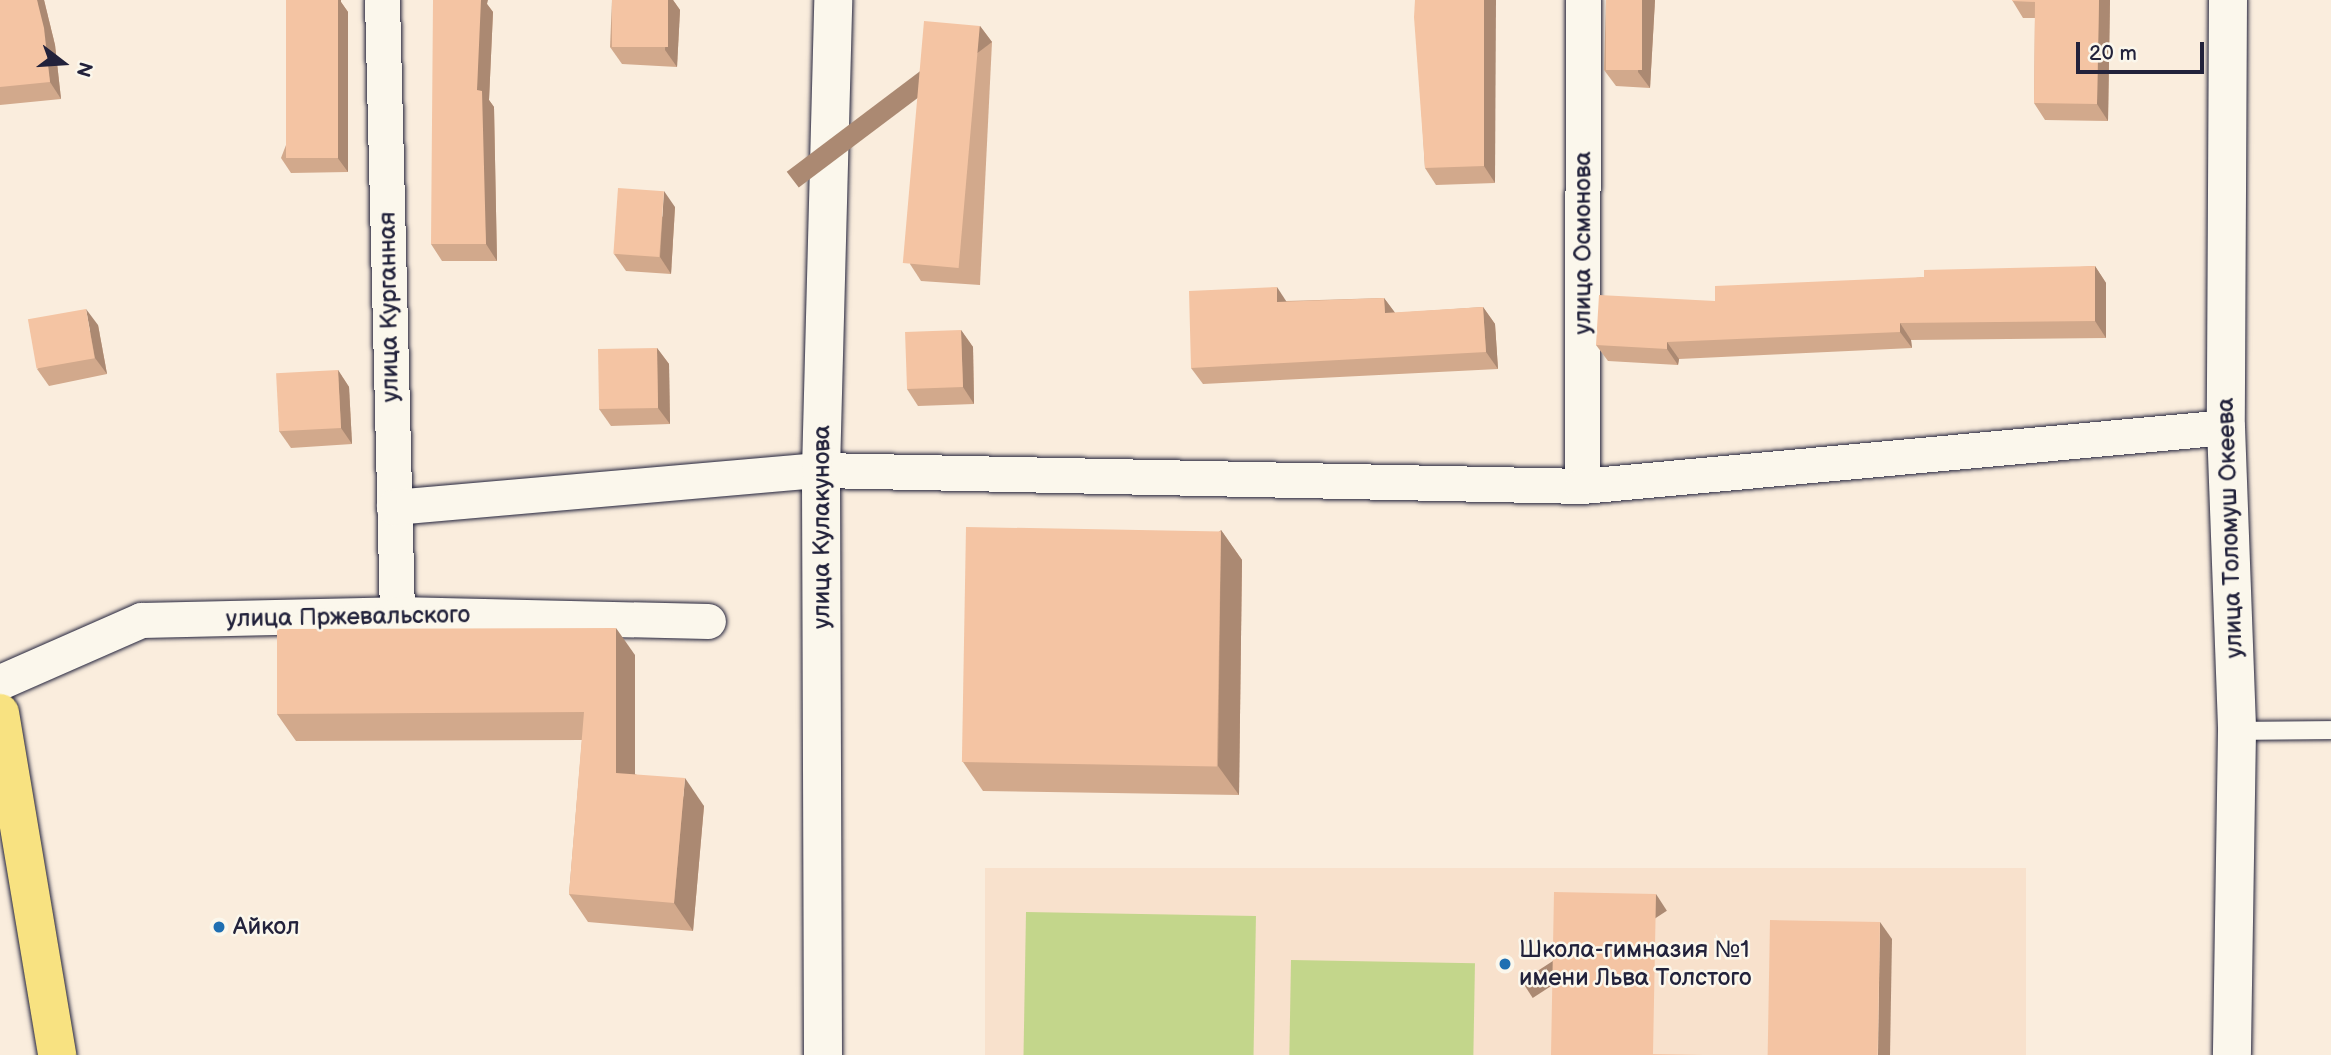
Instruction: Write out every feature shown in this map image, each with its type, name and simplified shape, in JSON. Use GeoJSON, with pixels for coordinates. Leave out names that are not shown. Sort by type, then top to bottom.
{"type":"FeatureCollection","features":[{"type":"Feature","properties":{"kind":"highway"},"geometry":{"type":"LineString","coordinates":[[0,713],[57,1055]]}},
{"type":"Feature","properties":{"kind":"street","name":"улица Курганная"},"geometry":{"type":"LineString","coordinates":[[382,0],[397,614]]}},
{"type":"Feature","properties":{"kind":"street","name":"улица Кулакунова"},"geometry":{"type":"LineString","coordinates":[[823,1055],[821,470],[833,0]]}},
{"type":"Feature","properties":{"kind":"street","name":"улица Осмонова"},"geometry":{"type":"LineString","coordinates":[[1582,486],[1583,0]]}},
{"type":"Feature","properties":{"kind":"street","name":"улица Толомуш Океева"},"geometry":{"type":"LineString","coordinates":[[2228,0],[2226,427],[2236,731],[2232,1055]]}},
{"type":"Feature","properties":{"kind":"street"},"geometry":{"type":"LineString","coordinates":[[394,507],[821,470],[1582,486],[2226,427]]}},
{"type":"Feature","properties":{"kind":"street","name":"улица Пржевальского"},"geometry":{"type":"LineString","coordinates":[[0,682],[141,620],[397,614],[708,621]]}},
{"type":"Feature","properties":{"kind":"lane"},"geometry":{"type":"LineString","coordinates":[[2236,731],[2331,730]]}},
{"type":"Feature","properties":{"kind":"shaded area","name":"Школа-гимназия №1 имени Льва Толстого"},"geometry":{"type":"Polygon","coordinates":[[[985,868],[2026,868],[2026,1055],[985,1055],[985,868]]]}},
{"type":"Feature","properties":{"kind":"green space"},"geometry":{"type":"Polygon","coordinates":[[[1026,912],[1256,916],[1254,1055],[1024,1055],[1026,912]]]}},
{"type":"Feature","properties":{"kind":"green space"},"geometry":{"type":"Polygon","coordinates":[[[1291,960],[1475,963],[1473,1055],[1289,1055],[1291,960]]]}},
{"type":"Feature","properties":{"kind":"building"},"geometry":{"type":"Polygon","coordinates":[[[0,0],[37,0],[44,28],[50,82],[0,87],[0,0]]]}},
{"type":"Feature","properties":{"kind":"building"},"geometry":{"type":"Polygon","coordinates":[[[286,0],[338,0],[338,158],[286,158],[286,0]]]}},
{"type":"Feature","properties":{"kind":"building"},"geometry":{"type":"Polygon","coordinates":[[[433,0],[481,0],[477,90],[482,91],[486,244],[431,244],[433,0]]]}},
{"type":"Feature","properties":{"kind":"building"},"geometry":{"type":"Polygon","coordinates":[[[612,0],[668,0],[668,47],[612,47],[612,0]]]}},
{"type":"Feature","properties":{"kind":"building"},"geometry":{"type":"Polygon","coordinates":[[[1415,0],[1484,0],[1484,166],[1425,168],[1415,0]]]}},
{"type":"Feature","properties":{"kind":"building"},"geometry":{"type":"Polygon","coordinates":[[[1606,0],[1642,0],[1642,70],[1606,70],[1606,0]]]}},
{"type":"Feature","properties":{"kind":"building"},"geometry":{"type":"Polygon","coordinates":[[[2012,0],[2099,0],[2097,104],[2034,103],[2035,2],[2012,0]]]}},
{"type":"Feature","properties":{"kind":"building"},"geometry":{"type":"Polygon","coordinates":[[[924,21],[980,26],[959,268],[903,263],[924,21]]]}},
{"type":"Feature","properties":{"kind":"building"},"geometry":{"type":"Polygon","coordinates":[[[618,188],[664,191],[659,257],[613,254],[618,188]]]}},
{"type":"Feature","properties":{"kind":"building"},"geometry":{"type":"Polygon","coordinates":[[[2095,266],[2095,321],[1900,323],[1900,332],[1667,342],[1667,349],[1596,345],[1599,295],[1715,301],[1715,286],[1924,277],[1924,270],[2095,266]]]}},
{"type":"Feature","properties":{"kind":"building"},"geometry":{"type":"Polygon","coordinates":[[[1277,287],[1277,302],[1384,298],[1385,313],[1483,307],[1486,352],[1191,368],[1189,291],[1277,287]]]}},
{"type":"Feature","properties":{"kind":"building"},"geometry":{"type":"Polygon","coordinates":[[[86,309],[95,358],[37,368],[28,319],[86,309]]]}},
{"type":"Feature","properties":{"kind":"building"},"geometry":{"type":"Polygon","coordinates":[[[961,330],[963,387],[907,389],[905,332],[961,330]]]}},
{"type":"Feature","properties":{"kind":"building"},"geometry":{"type":"Polygon","coordinates":[[[657,348],[658,408],[599,409],[598,349],[657,348]]]}},
{"type":"Feature","properties":{"kind":"building"},"geometry":{"type":"Polygon","coordinates":[[[338,370],[341,428],[279,431],[276,373],[338,370]]]}},
{"type":"Feature","properties":{"kind":"building"},"geometry":{"type":"Polygon","coordinates":[[[966,527],[1221,531],[1217,766],[962,762],[966,527]]]}},
{"type":"Feature","properties":{"kind":"building"},"geometry":{"type":"Polygon","coordinates":[[[616,628],[616,773],[685,778],[674,903],[569,894],[584,712],[277,714],[277,629],[616,628]]]}},
{"type":"Feature","properties":{"kind":"building"},"geometry":{"type":"Polygon","coordinates":[[[1554,892],[1656,894],[1653,1054],[1704,1055],[1551,1055],[1554,892]]]}},
{"type":"Feature","properties":{"kind":"building"},"geometry":{"type":"Polygon","coordinates":[[[1770,920],[1880,922],[1878,1055],[1768,1055],[1770,920]]]}},
{"type":"Feature","properties":{"kind":"place","name":"Айкол"},"geometry":{"type":"Point","coordinates":[219,927]}},
{"type":"Feature","properties":{"kind":"place","name":"Школа-гимназия №1 имени Льва Толстого"},"geometry":{"type":"Point","coordinates":[1505,964]}}]}
